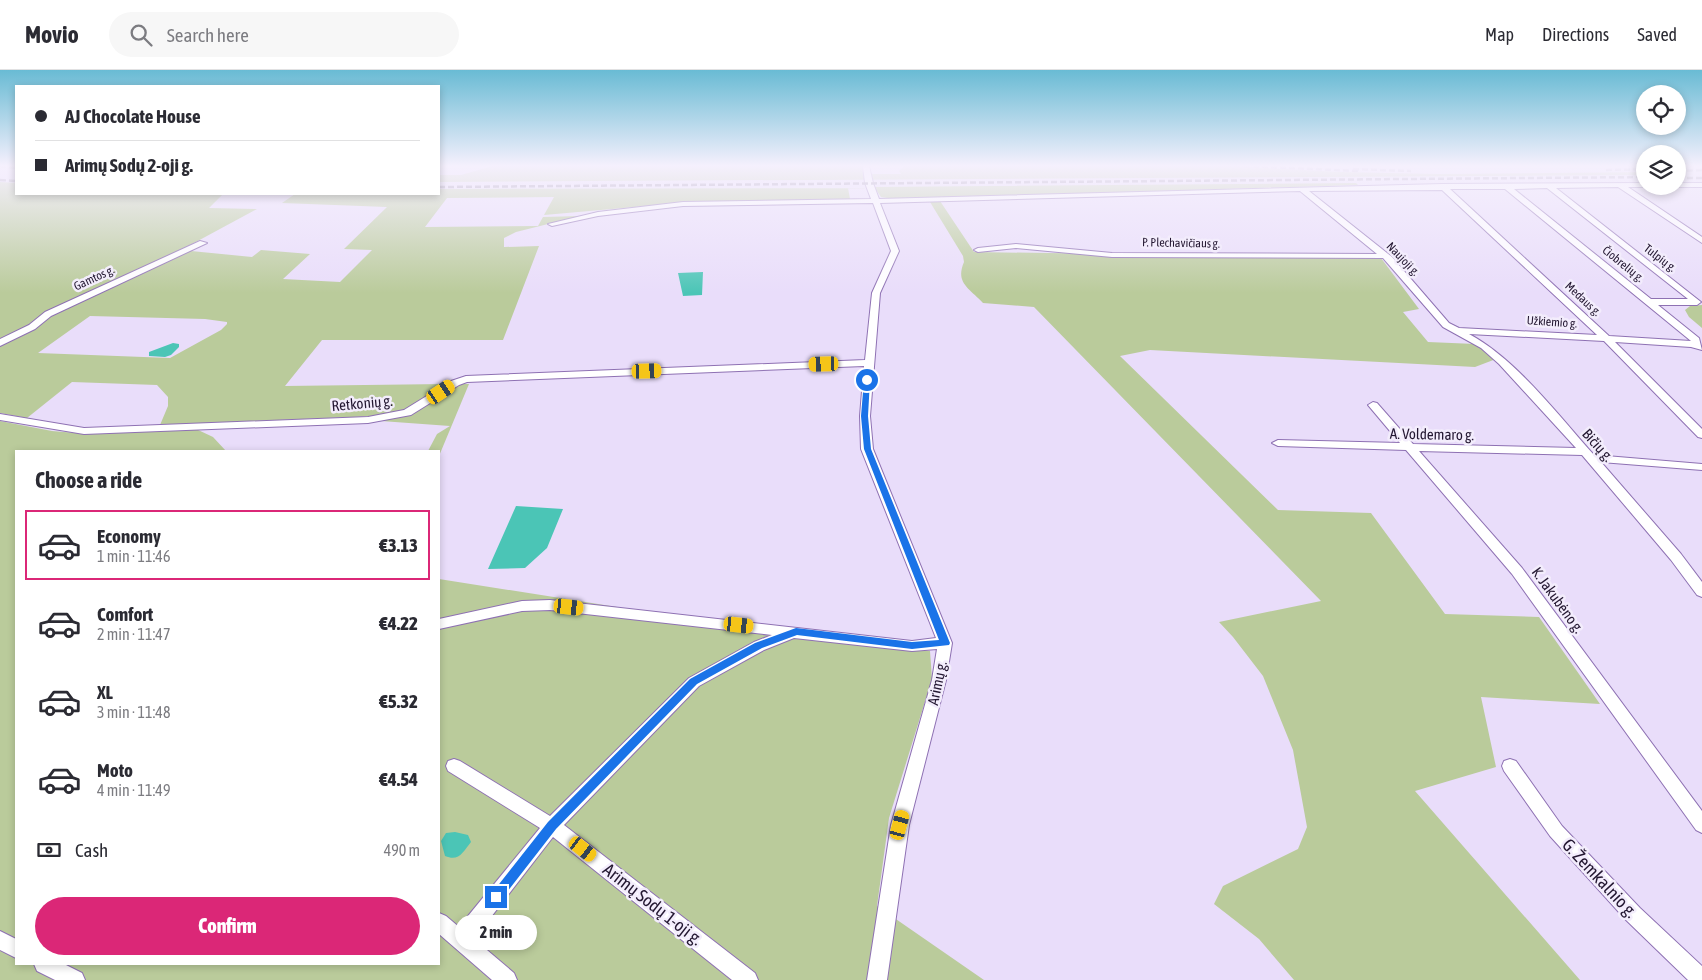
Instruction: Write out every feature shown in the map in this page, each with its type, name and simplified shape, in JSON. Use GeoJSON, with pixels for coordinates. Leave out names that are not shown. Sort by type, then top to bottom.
{"type":"FeatureCollection","features":[{"type":"Feature","properties":{"kind":"street"},"geometry":{"type":"LineString","coordinates":[[552,224],[598,214],[645,208]]}},
{"type":"Feature","properties":{"kind":"street","name":"Arimų g."},"geometry":{"type":"LineString","coordinates":[[877,980],[900,825],[939,680],[945,643],[867,449],[865,416],[868,363],[876,293],[895,251],[880,208]]}},
{"type":"Feature","properties":{"kind":"street","name":"Naujoji g."},"geometry":{"type":"LineString","coordinates":[[1326,208],[1384,256],[1441,320],[1459,332]]}},
{"type":"Feature","properties":{"kind":"street","name":"Medaus g."},"geometry":{"type":"LineString","coordinates":[[1466,208],[1607,339],[1702,435]]}},
{"type":"Feature","properties":{"kind":"street","name":"Čiobrelių g."},"geometry":{"type":"LineString","coordinates":[[1534,208],[1696,340],[1700,346]]}},
{"type":"Feature","properties":{"kind":"street","name":"Tulpių g."},"geometry":{"type":"LineString","coordinates":[[1578,208],[1697,302],[1650,302]]}},
{"type":"Feature","properties":{"kind":"street"},"geometry":{"type":"LineString","coordinates":[[1654,208],[1702,241]]}},
{"type":"Feature","properties":{"kind":"street","name":"Gamtos g."},"geometry":{"type":"LineString","coordinates":[[0,343],[32,327],[48,314],[204,243]]}},
{"type":"Feature","properties":{"kind":"street","name":"P. Plechavičiaus g."},"geometry":{"type":"LineString","coordinates":[[978,250],[1016,246],[1112,255],[1384,256]]}},
{"type":"Feature","properties":{"kind":"street","name":"Užkiemio g."},"geometry":{"type":"LineString","coordinates":[[1459,332],[1480,330],[1700,346]]}},
{"type":"Feature","properties":{"kind":"street","name":"Bičių g."},"geometry":{"type":"LineString","coordinates":[[1459,332],[1484,346],[1503,362],[1588,455],[1676,558],[1702,592]]}},
{"type":"Feature","properties":{"kind":"street","name":"Retkonių g."},"geometry":{"type":"LineString","coordinates":[[0,417],[84,431],[368,420],[407,413],[466,378],[868,363]]}},
{"type":"Feature","properties":{"kind":"street","name":"K. Jakubėno g."},"geometry":{"type":"LineString","coordinates":[[1373,405],[1517,570],[1702,825]]}},
{"type":"Feature","properties":{"kind":"street","name":"A. Voldemaro g."},"geometry":{"type":"LineString","coordinates":[[1278,443],[1588,455],[1702,467]]}},
{"type":"Feature","properties":{"kind":"street"},"geometry":{"type":"LineString","coordinates":[[440,624],[522,606],[550,605],[796,631],[912,646],[945,643]]}},
{"type":"Feature","properties":{"kind":"street"},"geometry":{"type":"LineString","coordinates":[[462,940],[552,826],[694,682],[759,646],[796,631]]}},
{"type":"Feature","properties":{"kind":"street","name":"Arimų Sodų 1-oji g."},"geometry":{"type":"LineString","coordinates":[[454,766],[552,826],[748,980]]}},
{"type":"Feature","properties":{"kind":"street","name":"G. Žemkalnio g."},"geometry":{"type":"LineString","coordinates":[[1510,766],[1556,831],[1633,914],[1701,980]]}},
{"type":"Feature","properties":{"kind":"street"},"geometry":{"type":"LineString","coordinates":[[440,923],[507,980]]}},
{"type":"Feature","properties":{"kind":"street"},"geometry":{"type":"LineString","coordinates":[[0,940],[15,948]]}},
{"type":"Feature","properties":{"kind":"street"},"geometry":{"type":"LineString","coordinates":[[46,965],[75,980]]}},
{"type":"Feature","properties":{"kind":"shaded area"},"geometry":{"type":"Polygon","coordinates":[[[0,208],[257,209],[181,250],[252,257],[261,250],[310,254],[283,279],[340,282],[372,250],[344,249],[385,208],[439,208],[425,227],[538,226],[543,217],[580,216],[516,232],[504,238],[504,247],[539,246],[503,340],[322,340],[285,386],[445,384],[409,409],[377,416],[160,425],[168,406],[168,397],[157,385],[72,382],[27,418],[0,413],[0,208]],[[90,316],[38,353],[170,358],[221,330],[227,322],[205,319],[90,316]]]}},
{"type":"Feature","properties":{"kind":"shaded area"},"geometry":{"type":"Polygon","coordinates":[[[548,208],[618,208],[544,215],[548,208]]]}},
{"type":"Feature","properties":{"kind":"shaded area"},"geometry":{"type":"Polygon","coordinates":[[[934,208],[945,208],[974,252],[1381,258],[1419,309],[1403,312],[1428,342],[1475,344],[1496,359],[1475,367],[1150,350],[1120,356],[1278,510],[1371,513],[1445,614],[1539,617],[1600,704],[1481,697],[1496,767],[1415,791],[1580,980],[1294,980],[1259,939],[1214,904],[1223,886],[1298,849],[1307,827],[1293,750],[1263,676],[1219,622],[1321,601],[1034,307],[983,303],[968,289],[961,275],[964,262],[963,256],[934,208]]]}},
{"type":"Feature","properties":{"kind":"shaded area"},"geometry":{"type":"Polygon","coordinates":[[[703,272],[702,295],[683,296],[678,273],[703,272]]]}},
{"type":"Feature","properties":{"kind":"shaded area"},"geometry":{"type":"Polygon","coordinates":[[[1702,305],[1702,328],[1689,317],[1685,310],[1690,306],[1702,305]]]}},
{"type":"Feature","properties":{"kind":"shaded area"},"geometry":{"type":"Polygon","coordinates":[[[173,343],[179,344],[179,347],[171,355],[165,357],[149,356],[149,352],[173,343]]]}},
{"type":"Feature","properties":{"kind":"shaded area"},"geometry":{"type":"Polygon","coordinates":[[[461,384],[469,384],[440,454],[440,450],[429,450],[437,434],[450,426],[381,421],[415,411],[461,384]]]}},
{"type":"Feature","properties":{"kind":"shaded area"},"geometry":{"type":"Polygon","coordinates":[[[0,421],[52,431],[88,434],[196,429],[213,437],[225,450],[15,450],[15,965],[440,965],[440,579],[617,607],[625,618],[930,651],[932,679],[889,818],[877,906],[984,980],[0,980],[0,421]]]}},
{"type":"Feature","properties":{"kind":"shaded area"},"geometry":{"type":"Polygon","coordinates":[[[516,506],[563,509],[547,548],[525,568],[488,569],[516,506]]]}},
{"type":"Feature","properties":{"kind":"shaded area"},"geometry":{"type":"Polygon","coordinates":[[[455,832],[468,835],[471,842],[460,855],[450,858],[445,856],[441,841],[446,833],[455,832]]]}},
{"type":"Feature","properties":{"kind":"route"},"geometry":{"type":"LineString","coordinates":[[496,897],[552,826],[694,682],[759,646],[796,631],[912,646],[945,643],[867,449],[865,416],[867,380]]}}]}
